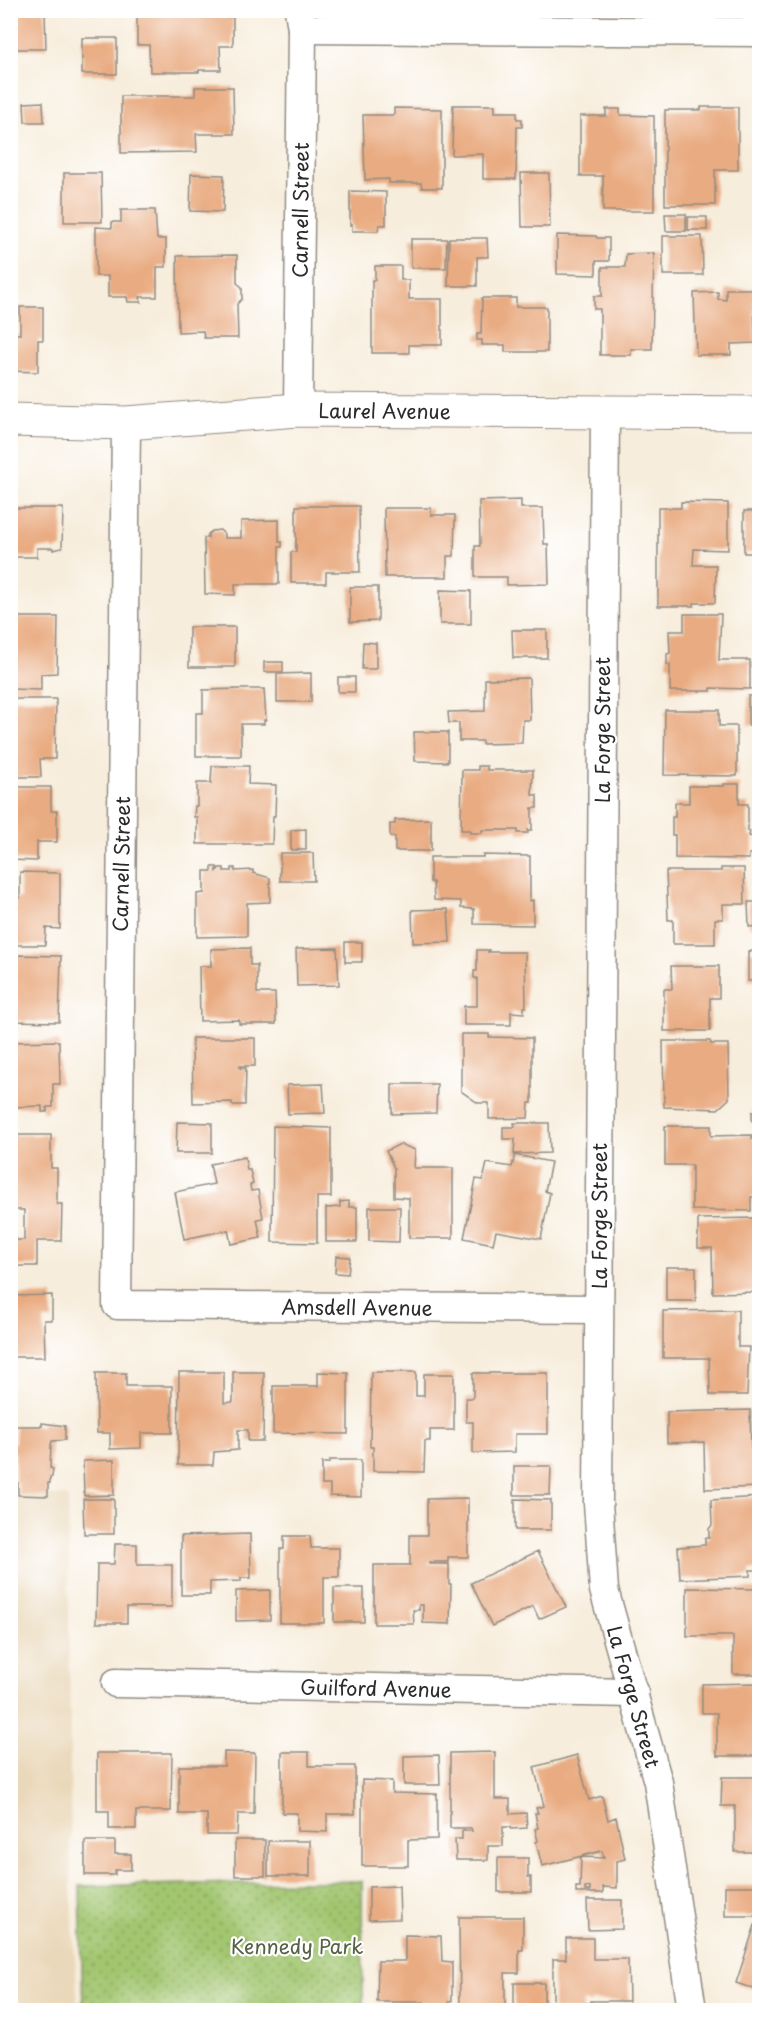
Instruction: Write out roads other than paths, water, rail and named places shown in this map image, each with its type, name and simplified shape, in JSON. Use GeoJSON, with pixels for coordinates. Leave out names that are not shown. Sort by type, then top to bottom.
{"type":"FeatureCollection","features":[{"type":"Feature","properties":{"kind":"street"},"geometry":{"type":"LineString","coordinates":[[300,20],[759,32]]}},
{"type":"Feature","properties":{"kind":"street","name":"Carnell Street"},"geometry":{"type":"LineString","coordinates":[[298,410],[300,20]]}},
{"type":"Feature","properties":{"kind":"street","name":"Laurel Avenue"},"geometry":{"type":"LineString","coordinates":[[10,420],[126,423],[298,410],[759,413]]}},
{"type":"Feature","properties":{"kind":"street","name":"La Forge Street"},"geometry":{"type":"LineString","coordinates":[[605,411],[598,1503],[604,1590],[658,1782],[692,2010]]}},
{"type":"Feature","properties":{"kind":"street","name":"Carnell Street"},"geometry":{"type":"LineString","coordinates":[[117,1305],[126,423]]}},
{"type":"Feature","properties":{"kind":"street","name":"Amsdell Avenue"},"geometry":{"type":"LineString","coordinates":[[117,1305],[598,1309]]}},
{"type":"Feature","properties":{"kind":"street","name":"Guilford Avenue"},"geometry":{"type":"LineString","coordinates":[[116,1683],[634,1693]]}},
{"type":"Feature","properties":{"kind":"park label","name":"Kennedy Park"},"geometry":{"type":"Point","coordinates":[297,1946]}}]}
